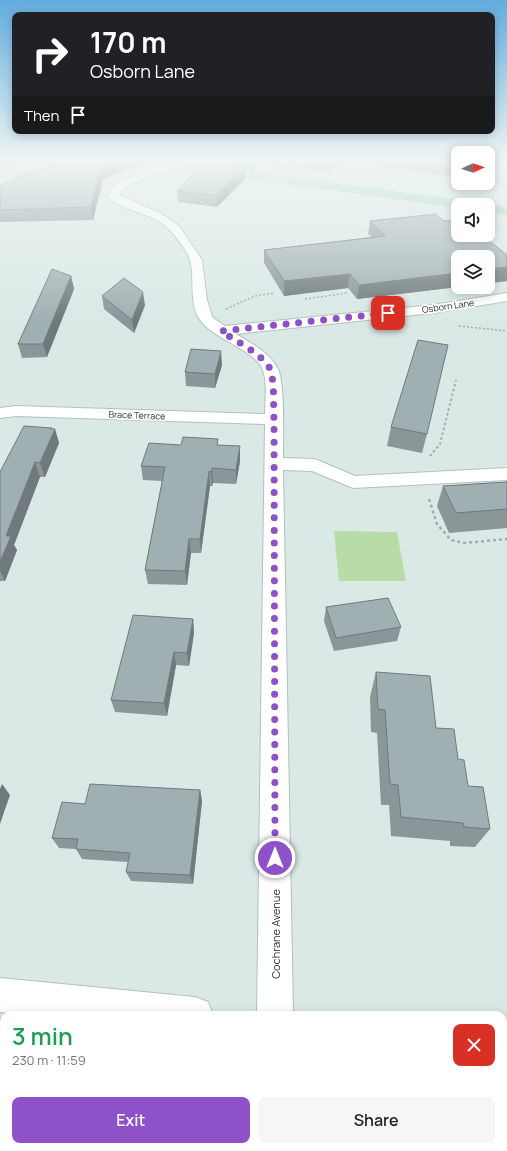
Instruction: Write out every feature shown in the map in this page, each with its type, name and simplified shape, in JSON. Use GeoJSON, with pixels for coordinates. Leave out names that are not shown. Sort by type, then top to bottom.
{"type":"FeatureCollection","features":[{"type":"Feature","properties":{"kind":"street"},"geometry":{"type":"LineString","coordinates":[[152,214],[175,228],[191,249],[196,260],[202,313],[214,325]]}},
{"type":"Feature","properties":{"kind":"street","name":"Osborn Lane"},"geometry":{"type":"LineString","coordinates":[[214,325],[433,309],[507,298]]}},
{"type":"Feature","properties":{"kind":"street","name":"Cochrane Avenue"},"geometry":{"type":"LineString","coordinates":[[214,325],[262,359],[270,368],[274,419],[276,1011]]}},
{"type":"Feature","properties":{"kind":"street","name":"Brace Terrace"},"geometry":{"type":"LineString","coordinates":[[0,413],[16,412],[274,419]]}},
{"type":"Feature","properties":{"kind":"street"},"geometry":{"type":"LineString","coordinates":[[274,464],[315,465],[353,482],[507,474]]}},
{"type":"Feature","properties":{"kind":"street"},"geometry":{"type":"LineString","coordinates":[[0,995],[156,1011]]}},
{"type":"Feature","properties":{"kind":"path"},"geometry":{"type":"LineString","coordinates":[[363,231],[378,230]]}},
{"type":"Feature","properties":{"kind":"path"},"geometry":{"type":"LineString","coordinates":[[338,290],[342,294]]}},
{"type":"Feature","properties":{"kind":"path"},"geometry":{"type":"LineString","coordinates":[[214,325],[253,296],[259,293],[274,293]]}},
{"type":"Feature","properties":{"kind":"path"},"geometry":{"type":"LineString","coordinates":[[305,299],[347,293]]}},
{"type":"Feature","properties":{"kind":"path"},"geometry":{"type":"LineString","coordinates":[[456,380],[440,444],[423,464],[422,470],[425,487],[437,524],[451,540],[464,542],[507,539]]}},
{"type":"Feature","properties":{"kind":"green space"},"geometry":{"type":"Polygon","coordinates":[[[334,531],[397,532],[406,581],[339,581],[334,531]]]}},
{"type":"Feature","properties":{"kind":"building"},"geometry":{"type":"Polygon","coordinates":[[[436,214],[444,221],[451,220],[451,242],[491,242],[507,255],[507,267],[495,268],[495,250],[451,250],[451,274],[359,285],[350,274],[284,281],[264,250],[385,236],[370,221],[436,214]]]}},
{"type":"Feature","properties":{"kind":"building"},"geometry":{"type":"Polygon","coordinates":[[[52,269],[71,276],[43,344],[18,344],[52,269]]]}},
{"type":"Feature","properties":{"kind":"building"},"geometry":{"type":"Polygon","coordinates":[[[124,278],[143,292],[132,320],[102,296],[124,278]]]}},
{"type":"Feature","properties":{"kind":"building"},"geometry":{"type":"Polygon","coordinates":[[[418,340],[448,345],[427,434],[391,427],[418,340]]]}},
{"type":"Feature","properties":{"kind":"building"},"geometry":{"type":"Polygon","coordinates":[[[191,349],[221,351],[215,374],[185,372],[191,349]]]}},
{"type":"Feature","properties":{"kind":"building"},"geometry":{"type":"Polygon","coordinates":[[[24,426],[55,429],[40,463],[35,462],[6,536],[11,536],[0,562],[0,472],[24,426]]]}},
{"type":"Feature","properties":{"kind":"building"},"geometry":{"type":"Polygon","coordinates":[[[183,437],[218,439],[217,445],[240,446],[236,470],[212,468],[211,472],[209,471],[200,539],[189,539],[185,571],[145,570],[165,467],[141,466],[149,443],[181,445],[183,437]]]}},
{"type":"Feature","properties":{"kind":"building"},"geometry":{"type":"Polygon","coordinates":[[[507,482],[507,509],[456,513],[443,486],[507,482]]]}},
{"type":"Feature","properties":{"kind":"building"},"geometry":{"type":"Polygon","coordinates":[[[388,598],[401,627],[336,638],[326,607],[388,598]]]}},
{"type":"Feature","properties":{"kind":"building"},"geometry":{"type":"Polygon","coordinates":[[[133,615],[193,619],[187,653],[174,652],[164,703],[111,700],[133,615]]]}},
{"type":"Feature","properties":{"kind":"building"},"geometry":{"type":"Polygon","coordinates":[[[376,672],[430,676],[436,728],[454,729],[458,759],[464,760],[468,786],[483,787],[490,829],[464,827],[463,823],[401,817],[398,785],[390,784],[385,710],[378,709],[376,672]]]}},
{"type":"Feature","properties":{"kind":"building"},"geometry":{"type":"Polygon","coordinates":[[[90,784],[200,790],[190,875],[126,872],[130,853],[76,849],[78,839],[52,838],[62,802],[85,804],[90,784]]]}},
{"type":"Feature","properties":{"kind":"route"},"geometry":{"type":"LineString","coordinates":[[275,858],[274,419],[272,379],[270,368],[262,359],[221,331],[388,313]]}}]}
